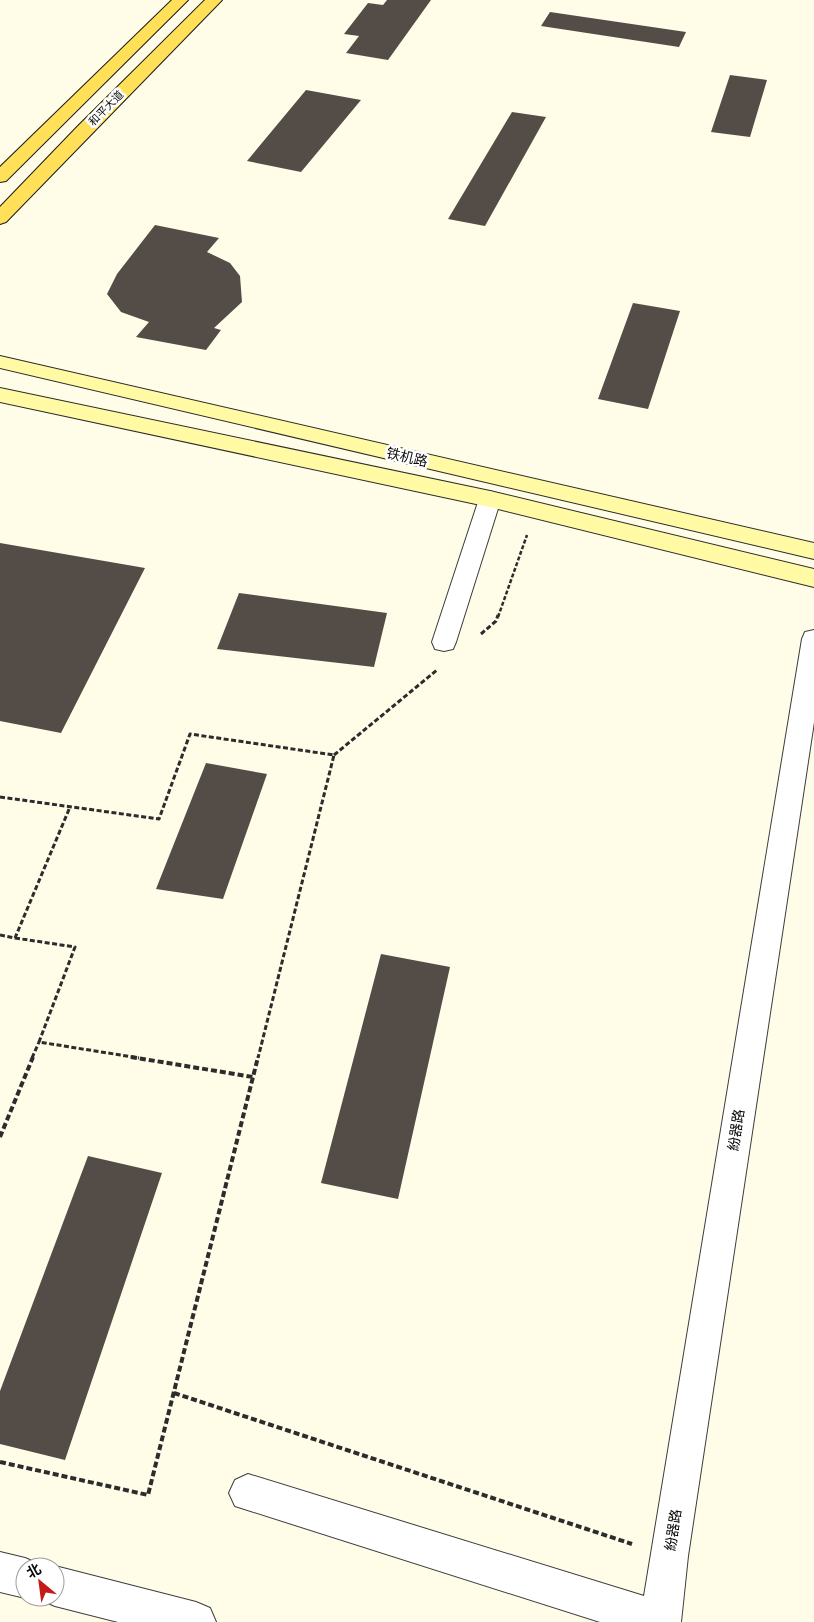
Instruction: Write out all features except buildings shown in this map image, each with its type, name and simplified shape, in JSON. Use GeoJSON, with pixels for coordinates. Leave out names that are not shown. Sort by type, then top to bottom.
{"type":"FeatureCollection","features":[{"type":"Feature","properties":{"kind":"main road","name":"和平大道"},"geometry":{"type":"LineString","coordinates":[[0,178],[181,0]]}},
{"type":"Feature","properties":{"kind":"main road","name":"和平大道"},"geometry":{"type":"LineString","coordinates":[[0,218],[84,130],[214,0]]}},
{"type":"Feature","properties":{"kind":"main road","name":"铁机路"},"geometry":{"type":"LineString","coordinates":[[0,362],[814,551]]}},
{"type":"Feature","properties":{"kind":"main road","name":"铁机路"},"geometry":{"type":"LineString","coordinates":[[0,395],[490,499],[814,578]]}},
{"type":"Feature","properties":{"kind":"street"},"geometry":{"type":"LineString","coordinates":[[444,642],[490,499]]}},
{"type":"Feature","properties":{"kind":"street","name":"紛器路"},"geometry":{"type":"LineString","coordinates":[[660,1621],[814,639]]}},
{"type":"Feature","properties":{"kind":"street"},"geometry":{"type":"LineString","coordinates":[[248,1493],[660,1621]]}},
{"type":"Feature","properties":{"kind":"street"},"geometry":{"type":"LineString","coordinates":[[0,1572],[15,1576]]}},
{"type":"Feature","properties":{"kind":"street"},"geometry":{"type":"LineString","coordinates":[[65,1589],[196,1622]]}},
{"type":"Feature","properties":{"kind":"path"},"geometry":{"type":"LineString","coordinates":[[0,797],[159,819],[190,734],[334,755],[148,1495],[0,1462]]}},
{"type":"Feature","properties":{"kind":"path"},"geometry":{"type":"LineString","coordinates":[[16,938],[70,807]]}},
{"type":"Feature","properties":{"kind":"path"},"geometry":{"type":"LineString","coordinates":[[0,935],[75,947],[0,1137]]}},
{"type":"Feature","properties":{"kind":"path"},"geometry":{"type":"LineString","coordinates":[[39,1042],[253,1077]]}},
{"type":"Feature","properties":{"kind":"path"},"geometry":{"type":"LineString","coordinates":[[174,1394],[669,1556]]}}]}
